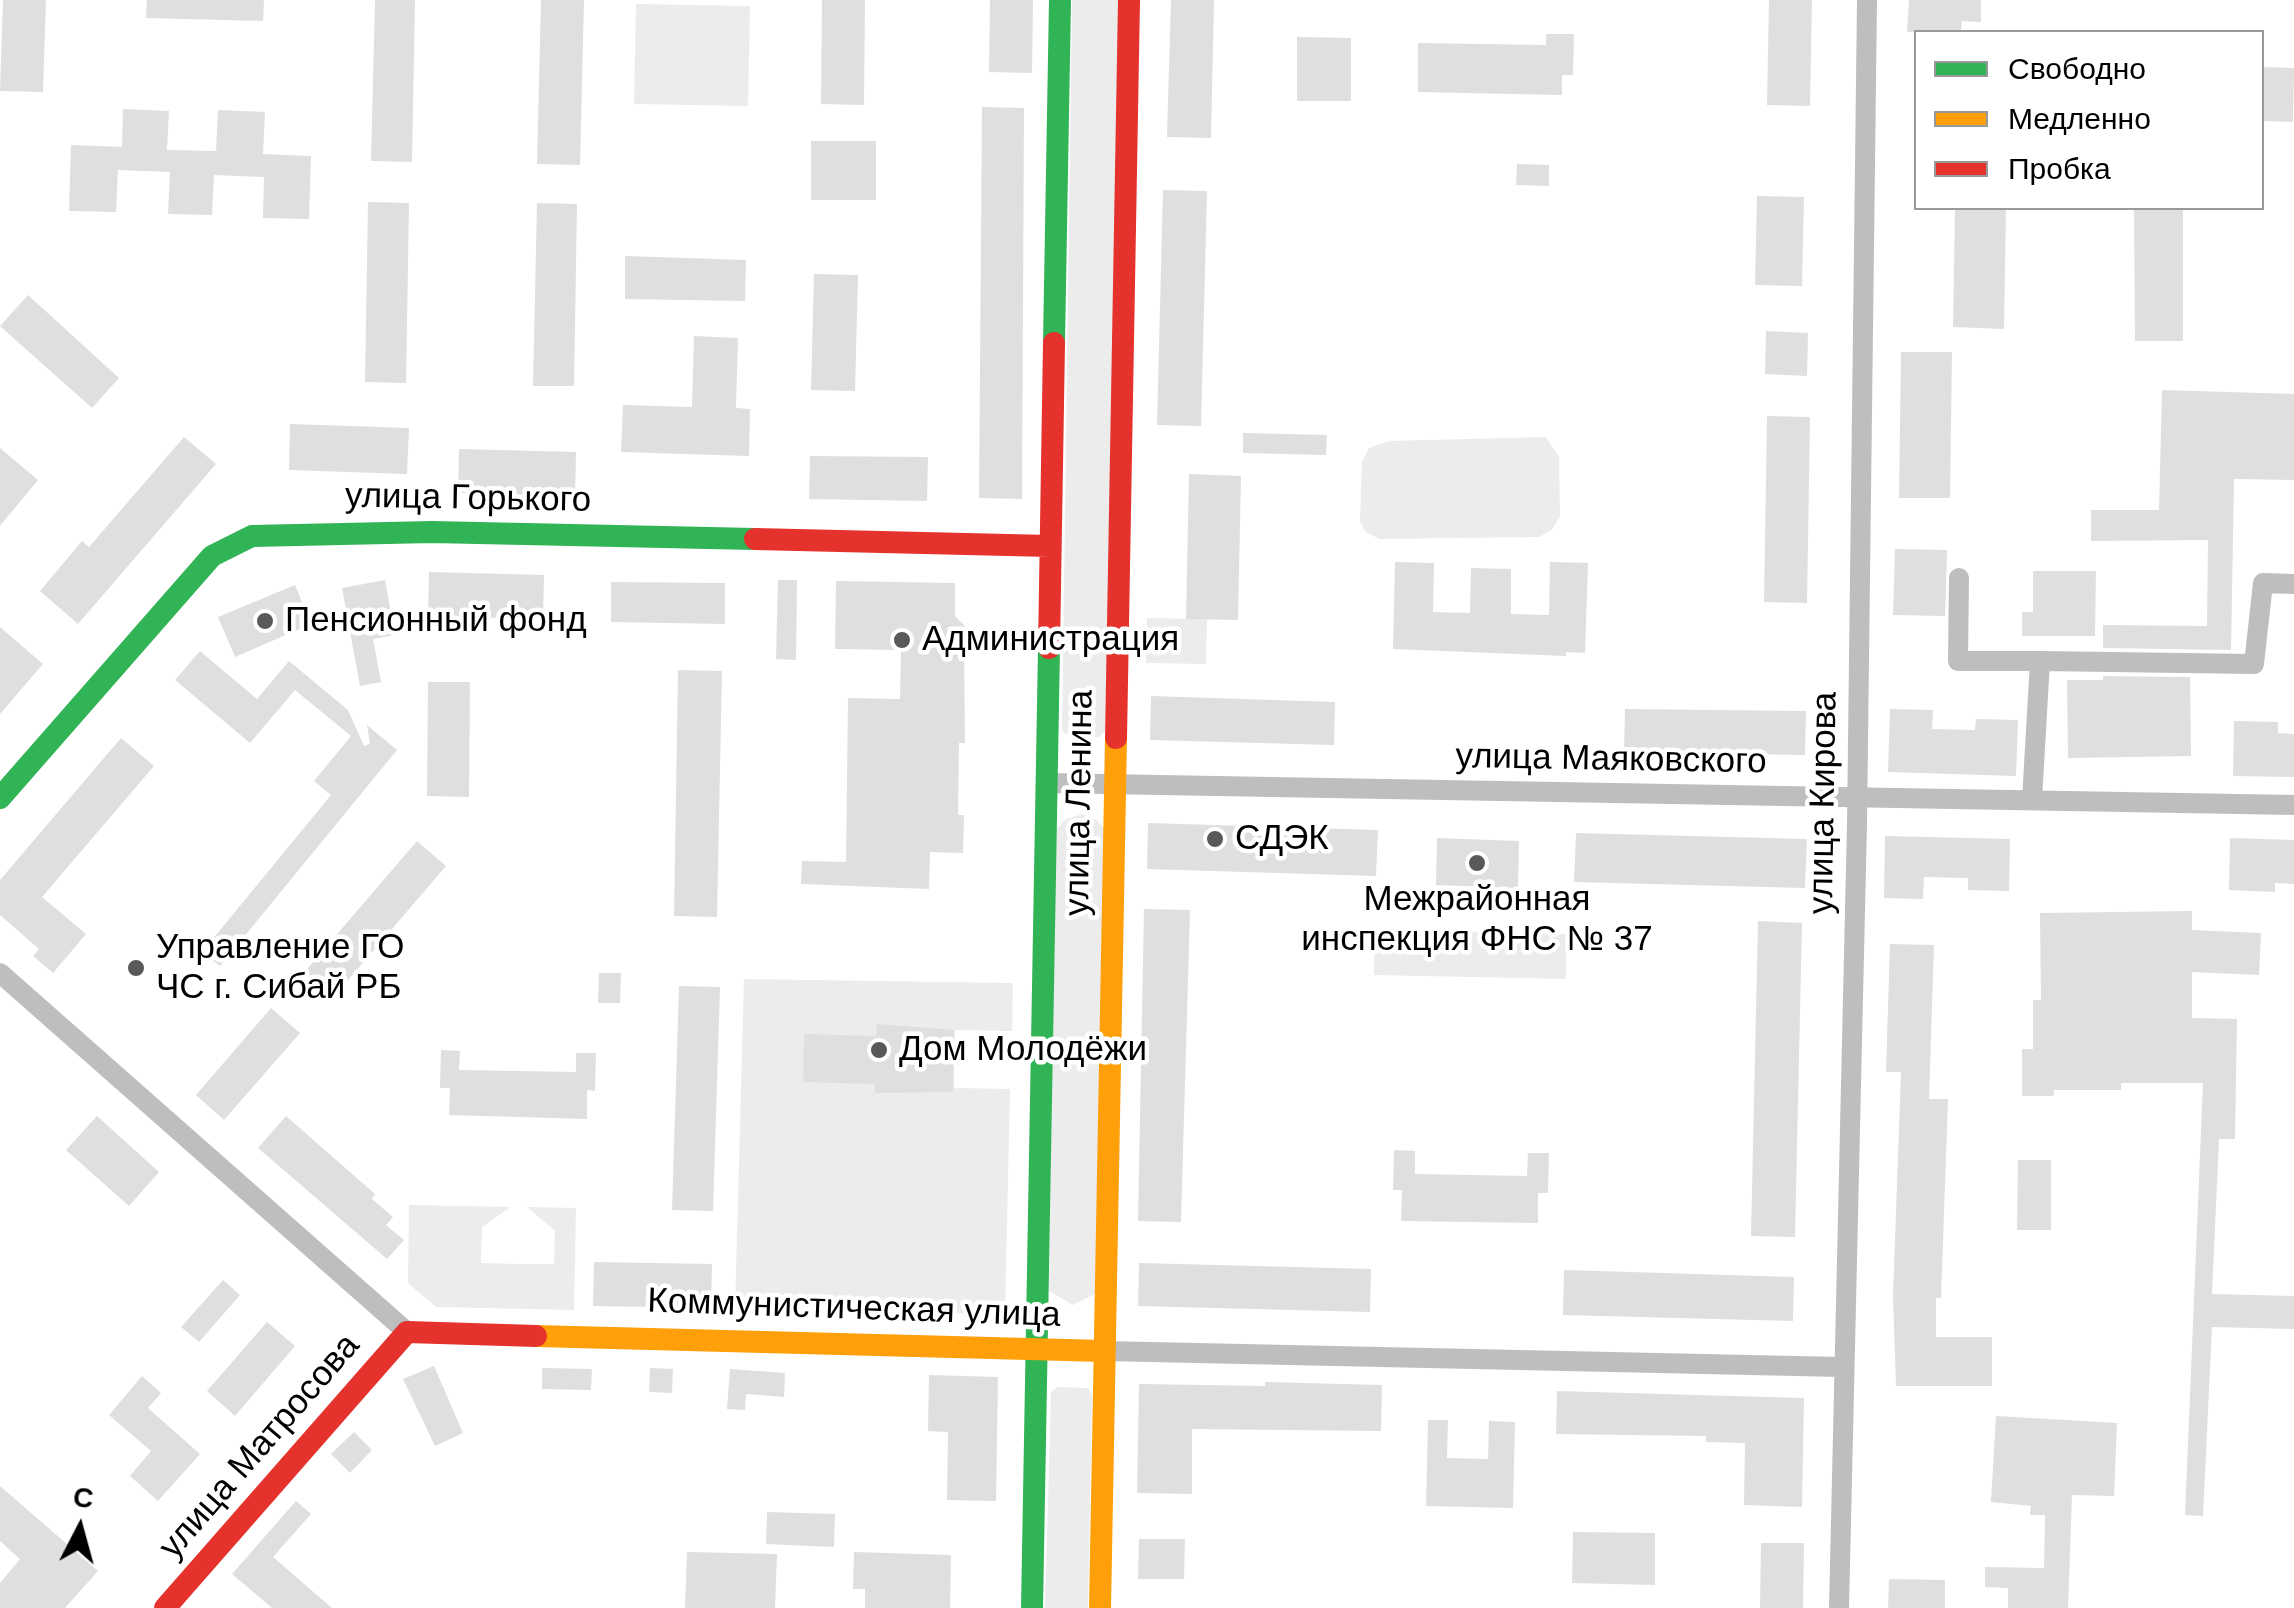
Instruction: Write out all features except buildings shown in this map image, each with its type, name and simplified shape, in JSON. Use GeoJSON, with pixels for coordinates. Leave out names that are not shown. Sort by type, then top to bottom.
{"type":"FeatureCollection","features":[{"type":"Feature","properties":{"kind":"main road","name":"улица Ленина"},"geometry":{"type":"LineString","coordinates":[[1032,1608],[1060,0]]}},
{"type":"Feature","properties":{"kind":"main road","name":"улица Ленина"},"geometry":{"type":"LineString","coordinates":[[1100,1608],[1129,0]]}},
{"type":"Feature","properties":{"kind":"main road","name":"улица Горького"},"geometry":{"type":"LineString","coordinates":[[0,798],[212,556],[252,536],[432,532],[1050,546]]}},
{"type":"Feature","properties":{"kind":"main road","name":"Коммунистическая улица"},"geometry":{"type":"LineString","coordinates":[[407,1332],[1104,1351]]}},
{"type":"Feature","properties":{"kind":"main road","name":"улица Матросова"},"geometry":{"type":"LineString","coordinates":[[165,1608],[407,1332]]}},
{"type":"Feature","properties":{"kind":"street","name":"улица Кирова"},"geometry":{"type":"LineString","coordinates":[[1839,1608],[1858,798],[1867,0]]}},
{"type":"Feature","properties":{"kind":"street"},"geometry":{"type":"LineString","coordinates":[[1958,578],[1958,661],[2254,664],[2263,583],[2294,584]]}},
{"type":"Feature","properties":{"kind":"street"},"geometry":{"type":"LineString","coordinates":[[2032,800],[2040,662]]}},
{"type":"Feature","properties":{"kind":"street","name":"улица Маяковского"},"geometry":{"type":"LineString","coordinates":[[1046,783],[2294,805]]}},
{"type":"Feature","properties":{"kind":"street"},"geometry":{"type":"LineString","coordinates":[[0,973],[407,1332]]}},
{"type":"Feature","properties":{"kind":"street","name":"Коммунистическая улица"},"geometry":{"type":"LineString","coordinates":[[1104,1351],[1842,1366]]}},
{"type":"Feature","properties":{"kind":"shaded area"},"geometry":{"type":"Polygon","coordinates":[[[1072,0],[1123,0],[1105,731],[1099,737],[1072,737],[1062,731],[1072,0]]]}},
{"type":"Feature","properties":{"kind":"shaded area"},"geometry":{"type":"Polygon","coordinates":[[[636,4],[750,6],[748,106],[634,104],[636,4]]]}},
{"type":"Feature","properties":{"kind":"shaded area"},"geometry":{"type":"Polygon","coordinates":[[[1546,437],[1559,457],[1560,516],[1552,530],[1539,537],[1379,539],[1365,531],[1360,521],[1362,462],[1369,448],[1389,441],[1546,437]]]}},
{"type":"Feature","properties":{"kind":"shaded area"},"geometry":{"type":"Polygon","coordinates":[[[1147,618],[1207,619],[1206,664],[1146,663],[1147,618]]]}},
{"type":"Feature","properties":{"kind":"shaded area"},"geometry":{"type":"Polygon","coordinates":[[[1083,814],[1097,820],[1104,829],[1095,1294],[1073,1305],[1049,1291],[1056,830],[1066,819],[1083,814]]]}},
{"type":"Feature","properties":{"kind":"shaded area"},"geometry":{"type":"Polygon","coordinates":[[[1375,930],[1567,934],[1566,979],[1374,975],[1375,930]]]}},
{"type":"Feature","properties":{"kind":"shaded area"},"geometry":{"type":"Polygon","coordinates":[[[744,979],[1013,983],[1012,1031],[955,1030],[954,1064],[954,1088],[1010,1089],[1005,1314],[735,1309],[744,979]]]}},
{"type":"Feature","properties":{"kind":"shaded area"},"geometry":{"type":"Polygon","coordinates":[[[409,1205],[511,1207],[482,1227],[481,1263],[517,1264],[554,1264],[555,1231],[527,1207],[576,1208],[574,1310],[436,1307],[408,1283],[409,1205]]]}},
{"type":"Feature","properties":{"kind":"shaded area"},"geometry":{"type":"Polygon","coordinates":[[[1057,1387],[1088,1388],[1092,1394],[1088,1608],[1045,1608],[1051,1392],[1057,1387]]]}},
{"type":"Feature","properties":{"kind":"traffic: fast"},"geometry":{"type":"LineString","coordinates":[[1054,343],[1060,0]]}},
{"type":"Feature","properties":{"kind":"traffic: fast"},"geometry":{"type":"LineString","coordinates":[[0,798],[212,556],[252,536],[432,532],[755,539]]}},
{"type":"Feature","properties":{"kind":"traffic: fast"},"geometry":{"type":"LineString","coordinates":[[1032,1608],[1049,648]]}},
{"type":"Feature","properties":{"kind":"traffic: slow"},"geometry":{"type":"LineString","coordinates":[[1100,1608],[1116,738]]}},
{"type":"Feature","properties":{"kind":"traffic: slow"},"geometry":{"type":"LineString","coordinates":[[536,1336],[1104,1351]]}},
{"type":"Feature","properties":{"kind":"traffic: jam"},"geometry":{"type":"LineString","coordinates":[[1116,738],[1129,0]]}},
{"type":"Feature","properties":{"kind":"traffic: jam"},"geometry":{"type":"LineString","coordinates":[[1049,648],[1054,343]]}},
{"type":"Feature","properties":{"kind":"traffic: jam"},"geometry":{"type":"LineString","coordinates":[[755,539],[1050,546]]}},
{"type":"Feature","properties":{"kind":"traffic: jam"},"geometry":{"type":"LineString","coordinates":[[165,1608],[407,1332],[536,1336]]}},
{"type":"Feature","properties":{"kind":"place","name":"Пенсионный фонд"},"geometry":{"type":"Point","coordinates":[265,621]}},
{"type":"Feature","properties":{"kind":"place","name":"Администрация"},"geometry":{"type":"Point","coordinates":[902,640]}},
{"type":"Feature","properties":{"kind":"place","name":"СДЭК"},"geometry":{"type":"Point","coordinates":[1215,839]}},
{"type":"Feature","properties":{"kind":"place","name":"Межрайонная инспекция ФНС № 37"},"geometry":{"type":"Point","coordinates":[1477,863]}},
{"type":"Feature","properties":{"kind":"place","name":"Управление ГО ЧС г. Сибай РБ"},"geometry":{"type":"Point","coordinates":[136,968]}},
{"type":"Feature","properties":{"kind":"place","name":"Дом Молодёжи"},"geometry":{"type":"Point","coordinates":[879,1050]}}]}
